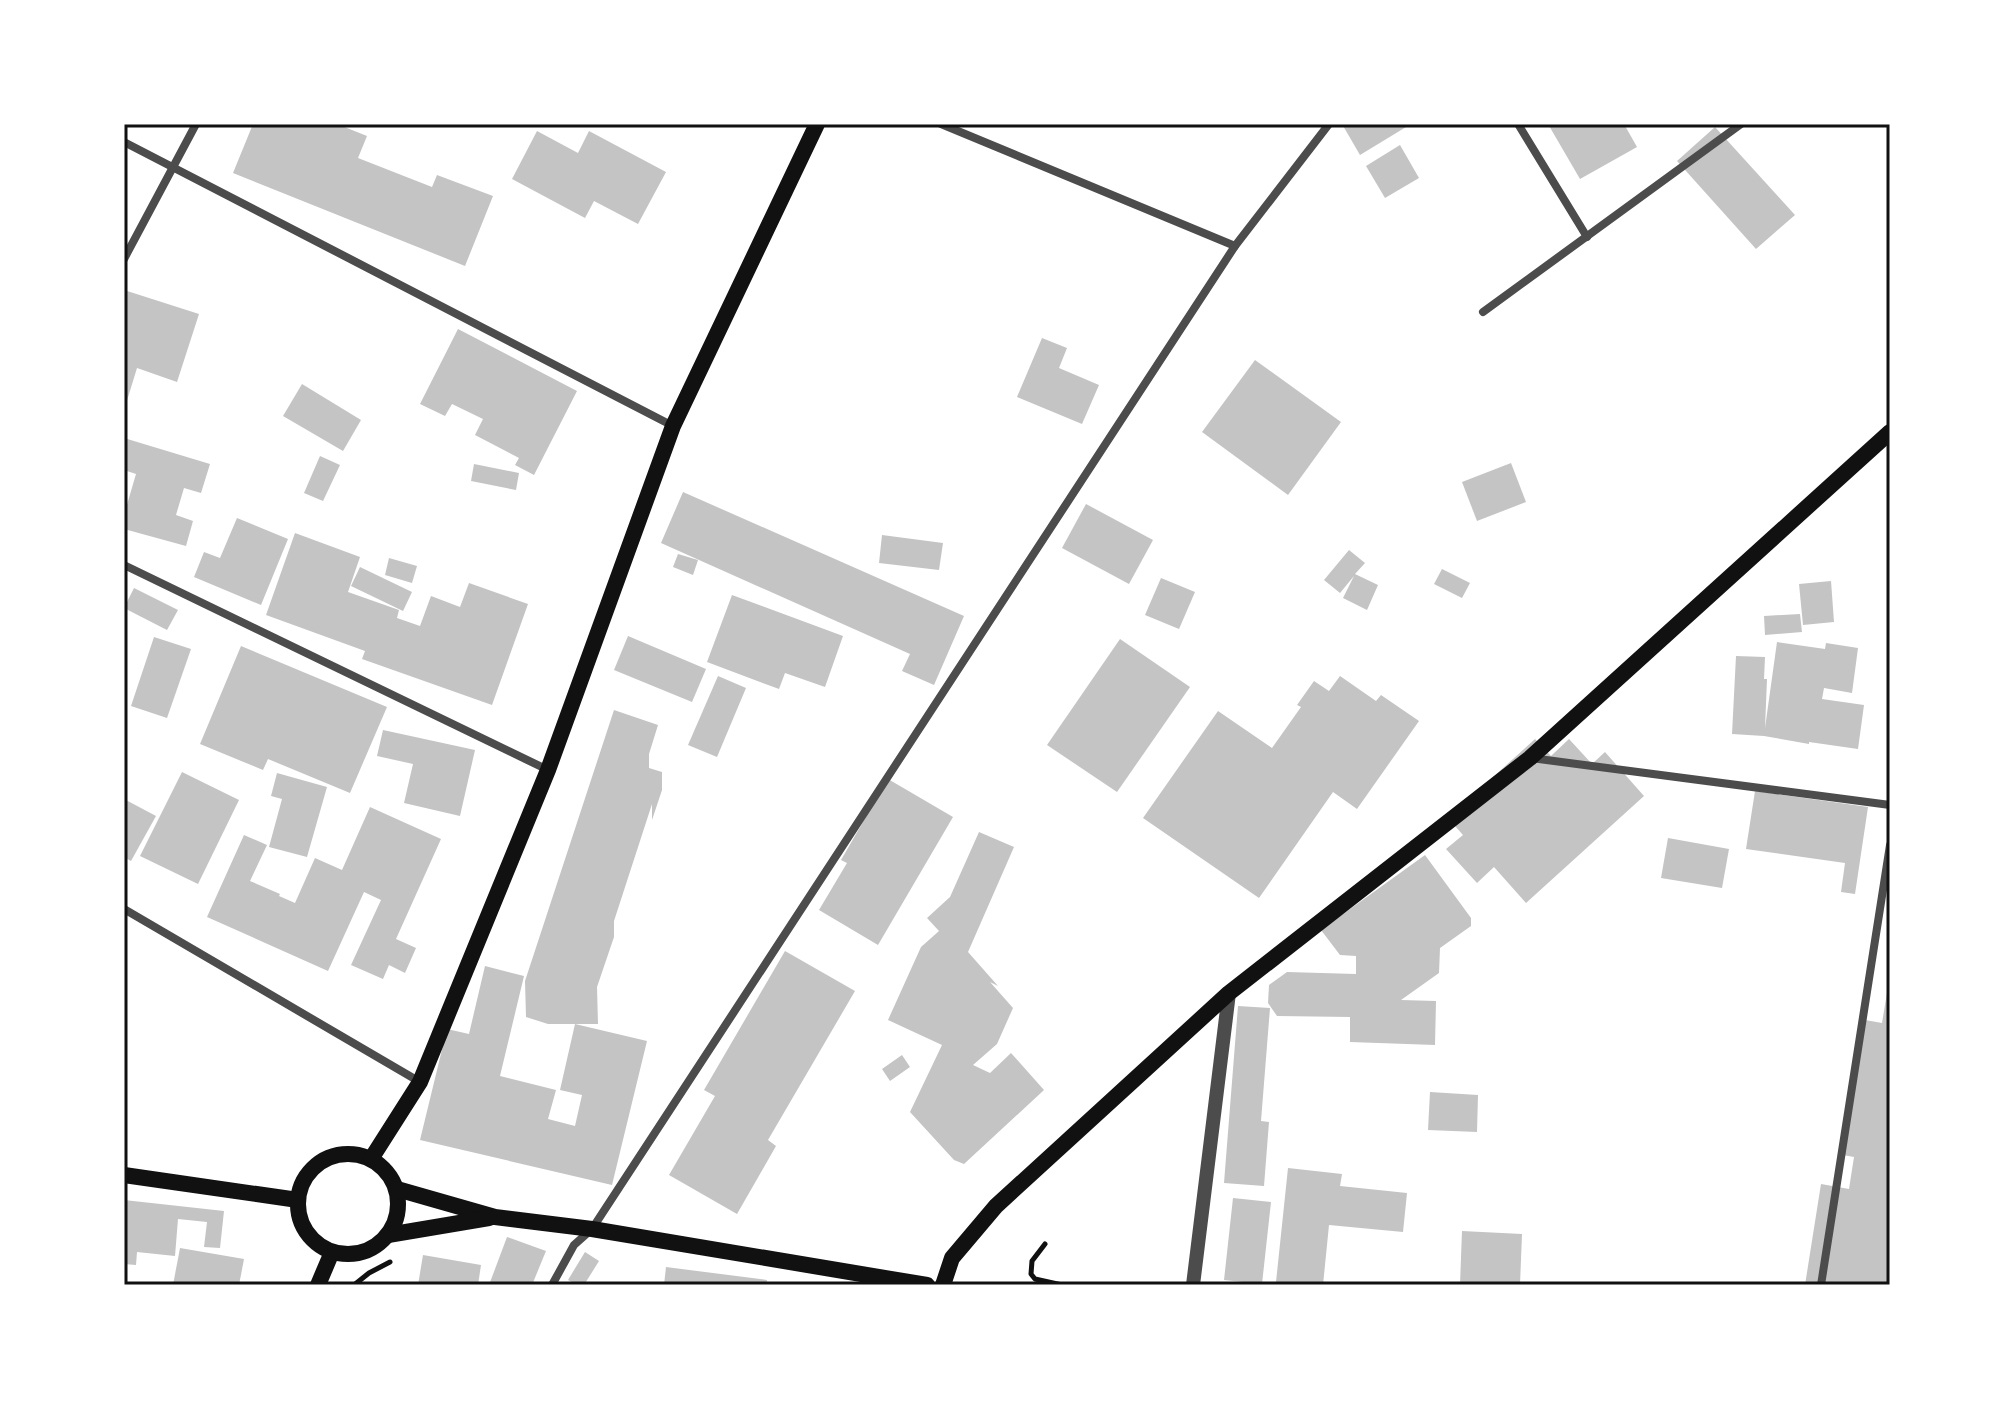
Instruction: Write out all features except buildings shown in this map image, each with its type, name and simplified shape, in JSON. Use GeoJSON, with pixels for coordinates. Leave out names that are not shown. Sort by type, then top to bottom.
{"type":"FeatureCollection","features":[{"type":"Feature","properties":{"kind":"main road"},"geometry":{"type":"LineString","coordinates":[[371,1159],[420,1082],[548,770],[673,426],[817,124]]}},
{"type":"Feature","properties":{"kind":"main road"},"geometry":{"type":"LineString","coordinates":[[943,1285],[952,1258],[996,1206],[1229,993],[1530,758],[1890,432]]}},
{"type":"Feature","properties":{"kind":"main road"},"geometry":{"type":"LineString","coordinates":[[354,1154],[371,1159],[389,1174],[397,1189],[397,1220],[382,1242],[366,1251],[349,1254],[332,1252],[314,1241],[303,1227],[298,1210],[302,1183],[321,1161],[337,1155],[354,1154]]}},
{"type":"Feature","properties":{"kind":"main road"},"geometry":{"type":"LineString","coordinates":[[124,1175],[298,1200]]}},
{"type":"Feature","properties":{"kind":"main road"},"geometry":{"type":"LineString","coordinates":[[397,1189],[495,1217],[592,1229],[927,1285]]}},
{"type":"Feature","properties":{"kind":"main road"},"geometry":{"type":"LineString","coordinates":[[388,1235],[495,1217]]}},
{"type":"Feature","properties":{"kind":"main road"},"geometry":{"type":"LineString","coordinates":[[318,1285],[332,1252]]}},
{"type":"Feature","properties":{"kind":"street"},"geometry":{"type":"LineString","coordinates":[[124,259],[196,124]]}},
{"type":"Feature","properties":{"kind":"street"},"geometry":{"type":"LineString","coordinates":[[941,124],[1235,246]]}},
{"type":"Feature","properties":{"kind":"street"},"geometry":{"type":"LineString","coordinates":[[552,1285],[574,1245],[592,1229],[1235,246],[1329,124]]}},
{"type":"Feature","properties":{"kind":"street"},"geometry":{"type":"LineString","coordinates":[[1518,124],[1587,237]]}},
{"type":"Feature","properties":{"kind":"street"},"geometry":{"type":"LineString","coordinates":[[1483,312],[1741,124]]}},
{"type":"Feature","properties":{"kind":"street"},"geometry":{"type":"LineString","coordinates":[[124,142],[673,426]]}},
{"type":"Feature","properties":{"kind":"street"},"geometry":{"type":"LineString","coordinates":[[124,565],[548,770]]}},
{"type":"Feature","properties":{"kind":"street"},"geometry":{"type":"LineString","coordinates":[[1530,758],[1890,805]]}},
{"type":"Feature","properties":{"kind":"street"},"geometry":{"type":"LineString","coordinates":[[1821,1285],[1890,845]]}},
{"type":"Feature","properties":{"kind":"street"},"geometry":{"type":"LineString","coordinates":[[124,909],[420,1082]]}},
{"type":"Feature","properties":{"kind":"street"},"geometry":{"type":"LineString","coordinates":[[1193,1285],[1229,993]]}},
{"type":"Feature","properties":{"kind":"path"},"geometry":{"type":"LineString","coordinates":[[1045,1244],[1032,1261],[1031,1274],[1035,1279],[1062,1285]]}},
{"type":"Feature","properties":{"kind":"path"},"geometry":{"type":"LineString","coordinates":[[354,1285],[369,1273]]}}]}
